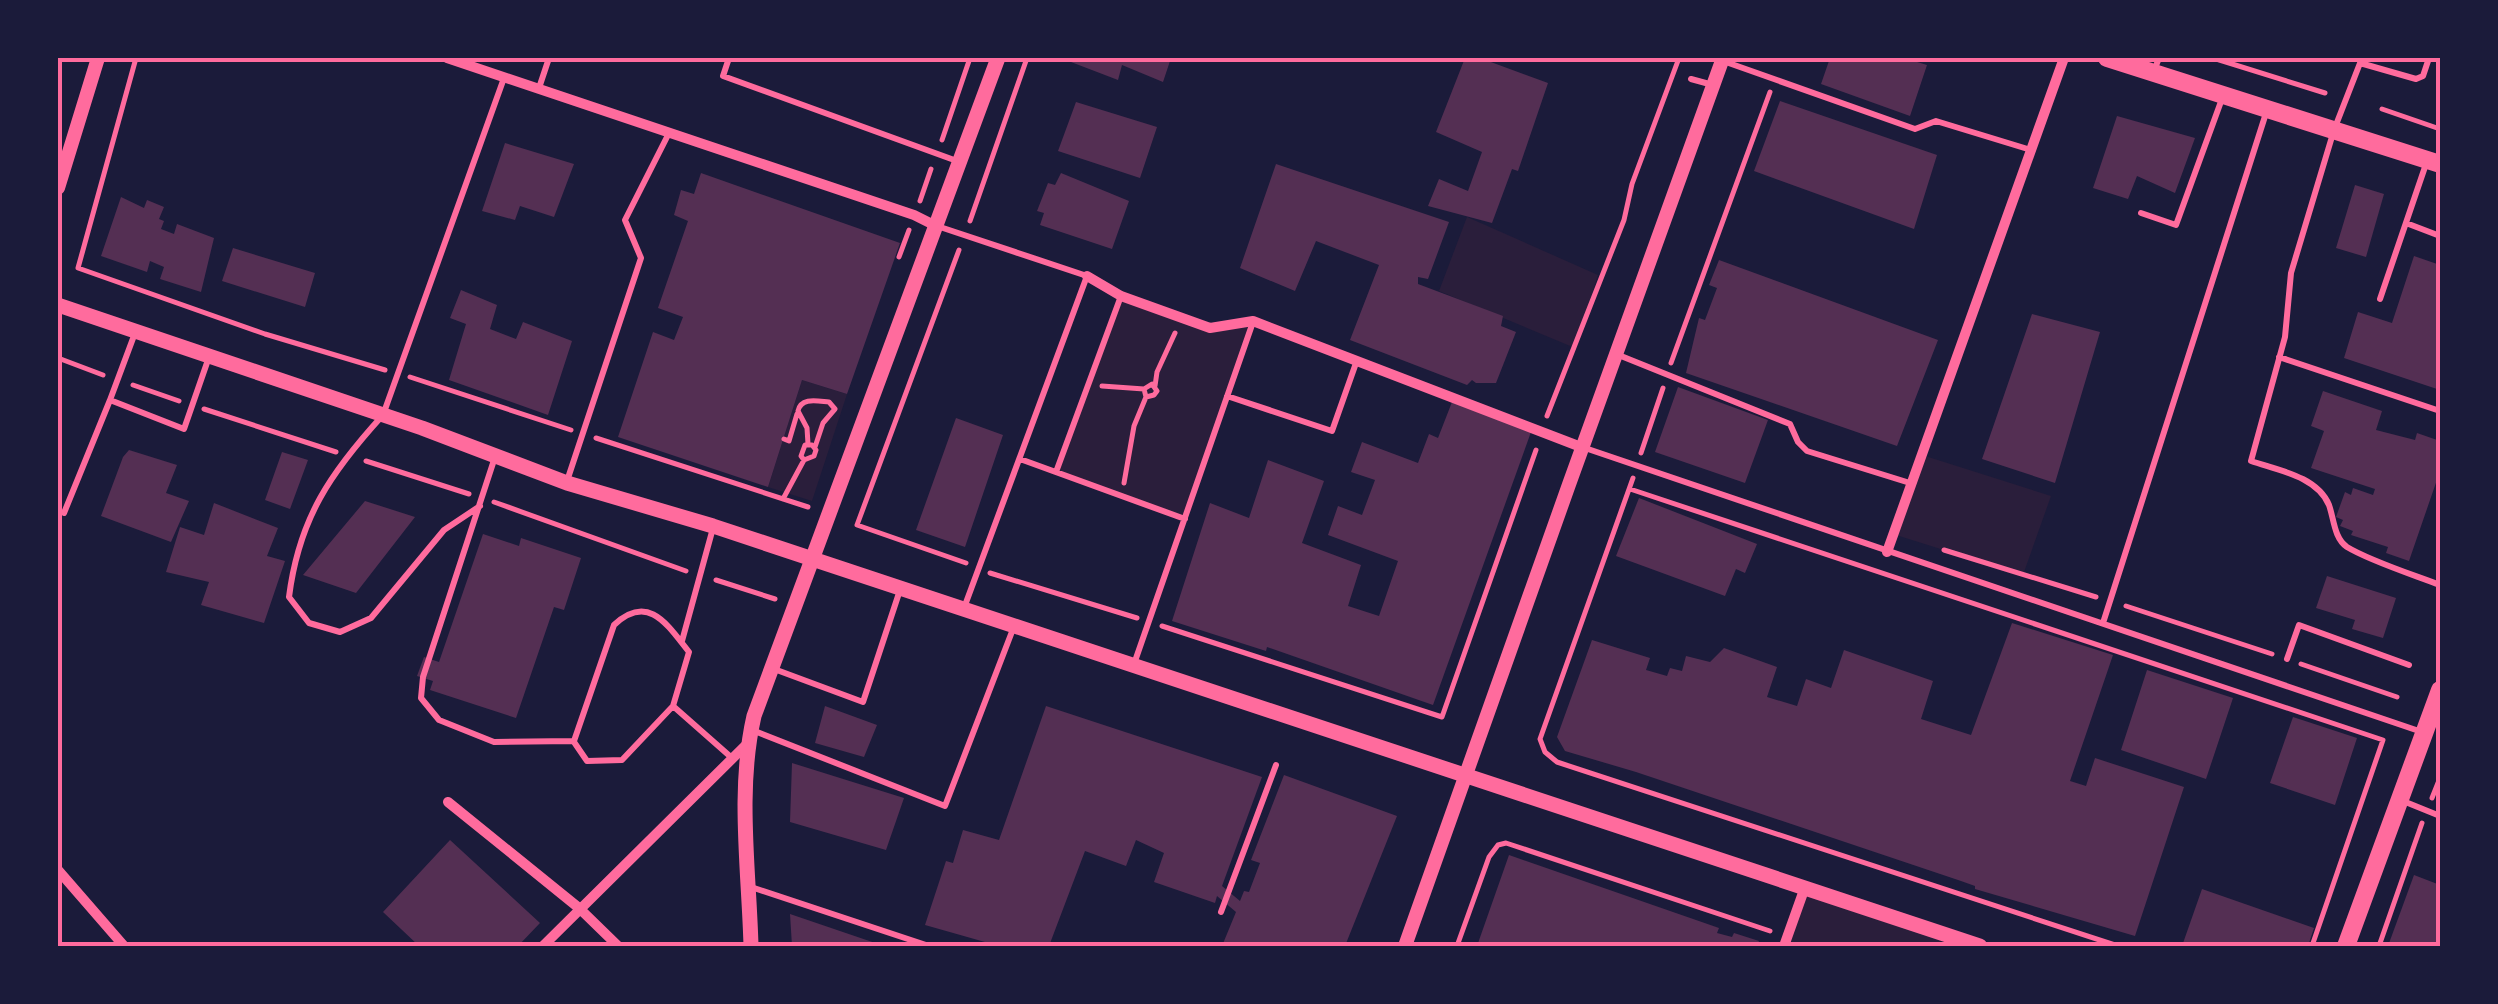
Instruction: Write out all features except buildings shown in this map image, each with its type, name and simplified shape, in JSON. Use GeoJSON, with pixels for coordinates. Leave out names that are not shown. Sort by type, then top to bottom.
{"type":"FeatureCollection","features":[{"type":"Feature","properties":{"kind":"main road"},"geometry":{"type":"LineString","coordinates":[[751,946],[746,811],[749,736],[998,58]]}},
{"type":"Feature","properties":{"kind":"main road"},"geometry":{"type":"LineString","coordinates":[[2106,58],[2156,65],[2224,95],[2434,162]]}},
{"type":"Feature","properties":{"kind":"main road"},"geometry":{"type":"LineString","coordinates":[[58,305],[567,482],[714,526],[1980,946]]}},
{"type":"Feature","properties":{"kind":"main road"},"geometry":{"type":"LineString","coordinates":[[2346,946],[2440,694]]}},
{"type":"Feature","properties":{"kind":"street"},"geometry":{"type":"LineString","coordinates":[[58,188],[98,58]]}},
{"type":"Feature","properties":{"kind":"street"},"geometry":{"type":"LineString","coordinates":[[447,58],[934,225]]}},
{"type":"Feature","properties":{"kind":"street"},"geometry":{"type":"LineString","coordinates":[[1887,552],[2064,58]]}},
{"type":"Feature","properties":{"kind":"street"},"geometry":{"type":"LineString","coordinates":[[1405,946],[1722,59]]}},
{"type":"Feature","properties":{"kind":"street"},"geometry":{"type":"LineString","coordinates":[[1087,276],[1121,296],[1210,328],[1253,321],[1581,447]]}},
{"type":"Feature","properties":{"kind":"street"},"geometry":{"type":"LineString","coordinates":[[543,946],[732,759],[749,736]]}},
{"type":"Feature","properties":{"kind":"street"},"geometry":{"type":"LineString","coordinates":[[448,802],[579,908],[618,946]]}},
{"type":"Feature","properties":{"kind":"street"},"geometry":{"type":"LineString","coordinates":[[58,870],[124,946]]}},
{"type":"Feature","properties":{"kind":"street"},"geometry":{"type":"LineString","coordinates":[[1784,946],[1804,890]]}},
{"type":"Feature","properties":{"kind":"lane"},"geometry":{"type":"LineString","coordinates":[[539,90],[549,58]]}},
{"type":"Feature","properties":{"kind":"lane"},"geometry":{"type":"LineString","coordinates":[[729,58],[723,76],[960,163]]}},
{"type":"Feature","properties":{"kind":"lane"},"geometry":{"type":"LineString","coordinates":[[2429,58],[2423,76],[2416,79],[2361,60],[2334,130],[2291,274],[2285,337],[2251,461],[2318,488],[2345,546],[2440,585]]}},
{"type":"Feature","properties":{"kind":"lane"},"geometry":{"type":"LineString","coordinates":[[1722,59],[1915,128],[1936,121],[2031,150]]}},
{"type":"Feature","properties":{"kind":"lane"},"geometry":{"type":"LineString","coordinates":[[481,502],[444,530],[371,618],[340,632],[308,623],[289,597],[293,566],[318,496],[347,455],[384,416],[504,78]]}},
{"type":"Feature","properties":{"kind":"lane"},"geometry":{"type":"LineString","coordinates":[[1691,79],[1713,85]]}},
{"type":"Feature","properties":{"kind":"lane"},"geometry":{"type":"LineString","coordinates":[[2142,213],[2176,226],[2224,95]]}},
{"type":"Feature","properties":{"kind":"lane"},"geometry":{"type":"LineString","coordinates":[[2103,624],[2268,109]]}},
{"type":"Feature","properties":{"kind":"lane"},"geometry":{"type":"LineString","coordinates":[[567,482],[641,258],[625,220],[668,133]]}},
{"type":"Feature","properties":{"kind":"lane"},"geometry":{"type":"LineString","coordinates":[[2380,299],[2406,223],[2434,162]]}},
{"type":"Feature","properties":{"kind":"lane"},"geometry":{"type":"LineString","coordinates":[[2406,223],[2440,236]]}},
{"type":"Feature","properties":{"kind":"lane"},"geometry":{"type":"LineString","coordinates":[[934,225],[1087,276],[964,610]]}},
{"type":"Feature","properties":{"kind":"lane"},"geometry":{"type":"LineString","coordinates":[[1056,472],[1121,296]]}},
{"type":"Feature","properties":{"kind":"lane"},"geometry":{"type":"LineString","coordinates":[[1134,666],[1253,321]]}},
{"type":"Feature","properties":{"kind":"lane"},"geometry":{"type":"LineString","coordinates":[[64,514],[135,332]]}},
{"type":"Feature","properties":{"kind":"lane"},"geometry":{"type":"LineString","coordinates":[[1615,353],[1790,424],[1798,442],[1807,450],[1910,483]]}},
{"type":"Feature","properties":{"kind":"lane"},"geometry":{"type":"LineString","coordinates":[[110,400],[184,429],[210,356]]}},
{"type":"Feature","properties":{"kind":"lane"},"geometry":{"type":"LineString","coordinates":[[2279,356],[2440,411]]}},
{"type":"Feature","properties":{"kind":"lane"},"geometry":{"type":"LineString","coordinates":[[1227,396],[1332,431],[1356,363]]}},
{"type":"Feature","properties":{"kind":"lane"},"geometry":{"type":"LineString","coordinates":[[1581,447],[2426,733]]}},
{"type":"Feature","properties":{"kind":"lane"},"geometry":{"type":"LineString","coordinates":[[494,457],[423,678],[422,698],[439,720],[494,742],[574,742]]}},
{"type":"Feature","properties":{"kind":"lane"},"geometry":{"type":"LineString","coordinates":[[1020,459],[1185,519]]}},
{"type":"Feature","properties":{"kind":"lane"},"geometry":{"type":"LineString","coordinates":[[682,642],[714,526]]}},
{"type":"Feature","properties":{"kind":"lane"},"geometry":{"type":"LineString","coordinates":[[772,668],[863,702],[901,589]]}},
{"type":"Feature","properties":{"kind":"lane"},"geometry":{"type":"LineString","coordinates":[[644,610],[662,618],[690,652],[673,706],[622,760],[587,761],[574,742],[614,625],[627,613],[644,610]]}},
{"type":"Feature","properties":{"kind":"lane"},"geometry":{"type":"LineString","coordinates":[[2287,659],[2299,625],[2409,664]]}},
{"type":"Feature","properties":{"kind":"lane"},"geometry":{"type":"LineString","coordinates":[[749,736],[945,806],[1014,626]]}},
{"type":"Feature","properties":{"kind":"lane"},"geometry":{"type":"LineString","coordinates":[[673,706],[732,759]]}},
{"type":"Feature","properties":{"kind":"lane"},"geometry":{"type":"LineString","coordinates":[[1220,912],[1276,764]]}},
{"type":"Feature","properties":{"kind":"lane"},"geometry":{"type":"LineString","coordinates":[[2402,801],[2440,816]]}},
{"type":"Feature","properties":{"kind":"lane"},"geometry":{"type":"LineString","coordinates":[[750,887],[929,946]]}},
{"type":"Feature","properties":{"kind":"path"},"geometry":{"type":"LineString","coordinates":[[136,58],[78,268],[265,334],[808,508]]}},
{"type":"Feature","properties":{"kind":"path"},"geometry":{"type":"LineString","coordinates":[[1028,58],[857,525],[979,569],[1442,718],[1541,430],[1624,220],[1632,184],[1679,58]]}},
{"type":"Feature","properties":{"kind":"path"},"geometry":{"type":"LineString","coordinates":[[2212,58],[2325,93]]}},
{"type":"Feature","properties":{"kind":"path"},"geometry":{"type":"LineString","coordinates":[[1775,80],[1540,739],[1545,752],[1557,762],[2118,946]]}},
{"type":"Feature","properties":{"kind":"path"},"geometry":{"type":"LineString","coordinates":[[2382,109],[2440,128]]}},
{"type":"Feature","properties":{"kind":"path"},"geometry":{"type":"LineString","coordinates":[[1098,386],[1154,395],[1167,348],[1188,321]]}},
{"type":"Feature","properties":{"kind":"path"},"geometry":{"type":"LineString","coordinates":[[58,358],[775,599]]}},
{"type":"Feature","properties":{"kind":"path"},"geometry":{"type":"LineString","coordinates":[[1121,496],[1134,426],[1145,393]]}},
{"type":"Feature","properties":{"kind":"path"},"geometry":{"type":"LineString","coordinates":[[784,439],[788,440],[800,404],[812,400],[829,402],[835,409],[812,446],[801,453],[804,460]]}},
{"type":"Feature","properties":{"kind":"path"},"geometry":{"type":"LineString","coordinates":[[783,500],[804,460],[814,456],[798,411]]}},
{"type":"Feature","properties":{"kind":"path"},"geometry":{"type":"LineString","coordinates":[[1629,488],[2383,740],[2312,946]]}},
{"type":"Feature","properties":{"kind":"path"},"geometry":{"type":"LineString","coordinates":[[1930,546],[2398,697]]}},
{"type":"Feature","properties":{"kind":"path"},"geometry":{"type":"LineString","coordinates":[[2378,946],[2440,778]]}},
{"type":"Feature","properties":{"kind":"path"},"geometry":{"type":"LineString","coordinates":[[1457,946],[1489,857],[1506,843],[1775,933]]}},
{"type":"Feature","properties":{"kind":"shaded area"},"geometry":{"type":"Polygon","coordinates":[[[1467,217],[1598,275],[1575,348],[1439,291],[1467,217]]]}},
{"type":"Feature","properties":{"kind":"shaded area"},"geometry":{"type":"Polygon","coordinates":[[[1121,296],[1210,328],[1253,321],[1185,519],[1056,472],[1121,296]]]}},
{"type":"Feature","properties":{"kind":"shaded area"},"geometry":{"type":"Polygon","coordinates":[[[802,380],[847,394],[812,501],[768,487],[802,380]]]}},
{"type":"Feature","properties":{"kind":"shaded area"},"geometry":{"type":"Polygon","coordinates":[[[1922,455],[2051,496],[2023,575],[1893,534],[1922,455]]]}},
{"type":"Feature","properties":{"kind":"shaded area"},"geometry":{"type":"Polygon","coordinates":[[[1804,890],[1943,934],[1938,946],[1784,946],[1804,890]]]}}]}
